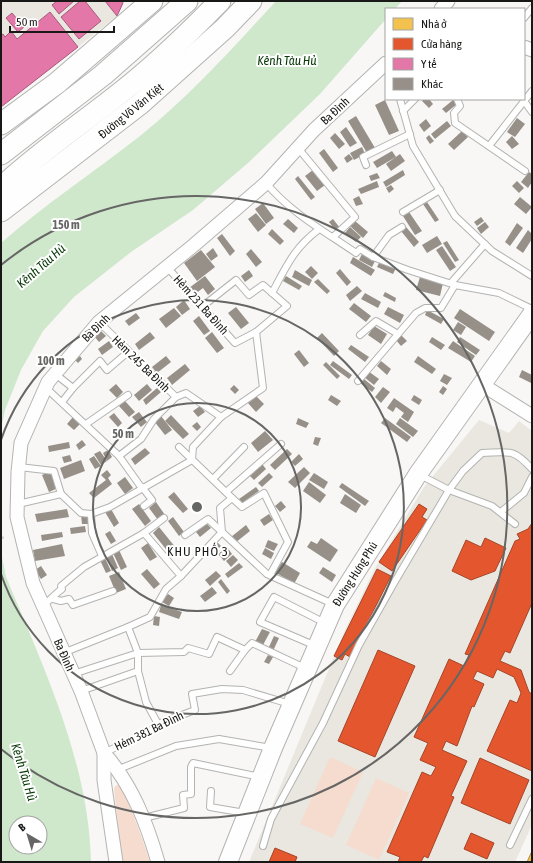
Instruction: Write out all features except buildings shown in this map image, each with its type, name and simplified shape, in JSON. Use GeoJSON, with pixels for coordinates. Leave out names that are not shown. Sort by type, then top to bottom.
{"type":"FeatureCollection","features":[{"type":"Feature","properties":{"kind":"highway"},"geometry":{"type":"LineString","coordinates":[[1,154],[103,75],[187,1]]}},
{"type":"Feature","properties":{"kind":"highway","name":"Đường Võ Văn Kiệt"},"geometry":{"type":"LineString","coordinates":[[1,188],[151,68],[220,1]]}},
{"type":"Feature","properties":{"kind":"highway","name":"Đường Võ Văn Kiệt"},"geometry":{"type":"LineString","coordinates":[[1,211],[140,104],[225,28],[251,1]]}},
{"type":"Feature","properties":{"kind":"highway"},"geometry":{"type":"LineString","coordinates":[[1,124],[57,84],[147,3]]}},
{"type":"Feature","properties":{"kind":"main road","name":"Đường Hưng Phú"},"geometry":{"type":"LineString","coordinates":[[228,862],[273,748],[335,604],[418,474],[481,384],[531,317]]}},
{"type":"Feature","properties":{"kind":"street","name":"Ba Đình"},"geometry":{"type":"LineString","coordinates":[[158,862],[144,818],[132,792],[118,769],[104,753],[81,692],[63,653],[48,602],[33,583],[17,517],[21,443],[54,374],[99,322],[167,267],[266,183],[314,130],[385,67]]}},
{"type":"Feature","properties":{"kind":"street"},"geometry":{"type":"LineString","coordinates":[[481,384],[532,416]]}},
{"type":"Feature","properties":{"kind":"street","name":"Ba Đình"},"geometry":{"type":"LineString","coordinates":[[104,753],[104,780],[116,862]]}},
{"type":"Feature","properties":{"kind":"lane"},"geometry":{"type":"LineString","coordinates":[[525,17],[532,8]]}},
{"type":"Feature","properties":{"kind":"lane"},"geometry":{"type":"LineString","coordinates":[[525,100],[532,91]]}},
{"type":"Feature","properties":{"kind":"lane"},"geometry":{"type":"LineString","coordinates":[[400,100],[413,146],[455,216],[492,251],[532,276]]}},
{"type":"Feature","properties":{"kind":"lane"},"geometry":{"type":"LineString","coordinates":[[403,111],[413,100]]}},
{"type":"Feature","properties":{"kind":"lane"},"geometry":{"type":"LineString","coordinates":[[457,100],[460,106],[454,113],[455,123],[525,171]]}},
{"type":"Feature","properties":{"kind":"lane"},"geometry":{"type":"LineString","coordinates":[[489,146],[524,101],[532,112]]}},
{"type":"Feature","properties":{"kind":"lane"},"geometry":{"type":"LineString","coordinates":[[366,165],[363,157],[410,134]]}},
{"type":"Feature","properties":{"kind":"lane"},"geometry":{"type":"LineString","coordinates":[[298,148],[355,217],[332,237]]}},
{"type":"Feature","properties":{"kind":"lane"},"geometry":{"type":"LineString","coordinates":[[266,183],[279,198],[318,230],[332,237],[356,253],[360,249],[373,257],[453,284],[499,293],[531,317]]}},
{"type":"Feature","properties":{"kind":"lane"},"geometry":{"type":"LineString","coordinates":[[403,212],[440,190]]}},
{"type":"Feature","properties":{"kind":"lane"},"geometry":{"type":"LineString","coordinates":[[373,257],[389,235],[402,227]]}},
{"type":"Feature","properties":{"kind":"lane"},"geometry":{"type":"LineString","coordinates":[[272,293],[288,262],[303,241],[318,230]]}},
{"type":"Feature","properties":{"kind":"lane"},"geometry":{"type":"LineString","coordinates":[[358,381],[416,313],[425,308],[441,308],[453,284],[485,244]]}},
{"type":"Feature","properties":{"kind":"lane","name":"Hẻm 231 Ba Đình"},"geometry":{"type":"LineString","coordinates":[[167,267],[235,343],[256,332]]}},
{"type":"Feature","properties":{"kind":"lane"},"geometry":{"type":"LineString","coordinates":[[192,460],[193,447],[221,417],[263,388],[256,332],[287,306],[263,285],[249,295],[236,280],[203,306]]}},
{"type":"Feature","properties":{"kind":"lane","name":"Hẻm 245 Ba Đình"},"geometry":{"type":"LineString","coordinates":[[99,322],[128,352],[176,397],[186,393],[221,417]]}},
{"type":"Feature","properties":{"kind":"lane"},"geometry":{"type":"LineString","coordinates":[[360,335],[376,322],[398,334]]}},
{"type":"Feature","properties":{"kind":"lane"},"geometry":{"type":"LineString","coordinates":[[62,402],[73,388],[100,361],[107,370],[128,352]]}},
{"type":"Feature","properties":{"kind":"lane"},"geometry":{"type":"LineString","coordinates":[[54,374],[73,388]]}},
{"type":"Feature","properties":{"kind":"lane"},"geometry":{"type":"LineString","coordinates":[[46,388],[119,456],[152,500],[144,506]]}},
{"type":"Feature","properties":{"kind":"lane"},"geometry":{"type":"LineString","coordinates":[[86,424],[128,395]]}},
{"type":"Feature","properties":{"kind":"lane"},"geometry":{"type":"LineString","coordinates":[[119,456],[141,439],[154,419],[176,397]]}},
{"type":"Feature","properties":{"kind":"lane"},"geometry":{"type":"LineString","coordinates":[[226,492],[281,444]]}},
{"type":"Feature","properties":{"kind":"lane"},"geometry":{"type":"LineString","coordinates":[[179,447],[242,507],[264,493],[288,542],[270,575]]}},
{"type":"Feature","properties":{"kind":"lane"},"geometry":{"type":"LineString","coordinates":[[213,479],[244,447]]}},
{"type":"Feature","properties":{"kind":"lane"},"geometry":{"type":"LineString","coordinates":[[263,846],[271,819],[323,723],[359,645],[449,490],[463,472],[482,453],[509,452],[520,455],[532,469]]}},
{"type":"Feature","properties":{"kind":"lane"},"geometry":{"type":"LineString","coordinates":[[19,467],[54,470],[60,494],[81,512],[91,514],[110,507],[142,487],[192,460]]}},
{"type":"Feature","properties":{"kind":"lane"},"geometry":{"type":"LineString","coordinates":[[418,474],[449,490],[502,511],[515,524]]}},
{"type":"Feature","properties":{"kind":"lane"},"geometry":{"type":"LineString","coordinates":[[502,511],[524,493],[531,484],[532,477]]}},
{"type":"Feature","properties":{"kind":"lane"},"geometry":{"type":"LineString","coordinates":[[18,504],[60,494]]}},
{"type":"Feature","properties":{"kind":"lane"},"geometry":{"type":"LineString","coordinates":[[63,653],[150,617],[166,589],[222,532],[220,508],[232,498]]}},
{"type":"Feature","properties":{"kind":"lane"},"geometry":{"type":"LineString","coordinates":[[91,514],[92,533],[102,556]]}},
{"type":"Feature","properties":{"kind":"lane"},"geometry":{"type":"LineString","coordinates":[[48,602],[62,589],[61,586],[84,567],[144,533],[164,518]]}},
{"type":"Feature","properties":{"kind":"lane"},"geometry":{"type":"LineString","coordinates":[[186,535],[208,519],[270,575],[335,604]]}},
{"type":"Feature","properties":{"kind":"lane"},"geometry":{"type":"LineString","coordinates":[[144,533],[180,576]]}},
{"type":"Feature","properties":{"kind":"lane"},"geometry":{"type":"LineString","coordinates":[[48,602],[61,602],[69,599],[73,605],[113,591]]}},
{"type":"Feature","properties":{"kind":"lane"},"geometry":{"type":"LineString","coordinates":[[316,646],[260,622],[274,597],[326,623]]}},
{"type":"Feature","properties":{"kind":"lane"},"geometry":{"type":"LineString","coordinates":[[128,627],[138,653],[138,671],[146,702],[158,724]]}},
{"type":"Feature","properties":{"kind":"lane"},"geometry":{"type":"LineString","coordinates":[[73,674],[138,653],[184,652],[188,648],[209,654],[217,637],[244,650]]}},
{"type":"Feature","properties":{"kind":"lane"},"geometry":{"type":"LineString","coordinates":[[230,671],[244,650],[252,643],[306,669]]}},
{"type":"Feature","properties":{"kind":"lane"},"geometry":{"type":"LineString","coordinates":[[81,692],[138,671]]}},
{"type":"Feature","properties":{"kind":"lane","name":"Hẻm 381 Ba Đình"},"geometry":{"type":"LineString","coordinates":[[104,753],[155,728],[158,724],[195,710],[192,694],[222,689],[243,690],[291,705]]}},
{"type":"Feature","properties":{"kind":"lane"},"geometry":{"type":"LineString","coordinates":[[118,769],[176,746],[219,739],[273,748]]}},
{"type":"Feature","properties":{"kind":"lane"},"geometry":{"type":"LineString","coordinates":[[144,818],[184,808],[183,795],[191,794],[191,767],[193,763],[261,777]]}},
{"type":"Feature","properties":{"kind":"lane"},"geometry":{"type":"LineString","coordinates":[[211,791],[210,807],[246,814]]}},
{"type":"Feature","properties":{"kind":"lane"},"geometry":{"type":"LineString","coordinates":[[510,845],[532,799]]}},
{"type":"Feature","properties":{"kind":"path"},"geometry":{"type":"LineString","coordinates":[[1,538],[6,537]]}},
{"type":"Feature","properties":{"kind":"shaded area"},"geometry":{"type":"Polygon","coordinates":[[[1,1],[124,1],[117,16],[78,47],[50,12],[17,39],[11,31],[5,37],[3,34],[1,35],[1,1]]]}},
{"type":"Feature","properties":{"kind":"shaded area"},"geometry":{"type":"Polygon","coordinates":[[[479,420],[509,433],[519,421],[532,431],[532,825],[515,862],[249,862],[345,630],[374,570],[424,487],[479,420]]]}},
{"type":"Feature","properties":{"kind":"shaded area"},"geometry":{"type":"Polygon","coordinates":[[[330,757],[363,772],[333,838],[300,824],[330,757]]]}},
{"type":"Feature","properties":{"kind":"shaded area"},"geometry":{"type":"Polygon","coordinates":[[[376,778],[409,793],[379,860],[346,845],[376,778]]]}},
{"type":"Feature","properties":{"kind":"shaded area"},"geometry":{"type":"Polygon","coordinates":[[[118,785],[122,789],[131,808],[150,862],[122,862],[114,789],[115,786],[118,785]]]}},
{"type":"Feature","properties":{"kind":"water","name":"Kênh Tàu Hủ"},"geometry":{"type":"Polygon","coordinates":[[[276,1],[402,1],[396,8],[385,8],[385,20],[320,94],[248,163],[193,210],[131,252],[74,297],[43,331],[21,370],[5,410],[1,429],[1,243],[35,215],[158,121],[211,71],[276,1]]]}},
{"type":"Feature","properties":{"kind":"water","name":"Kênh Tàu Hủ"},"geometry":{"type":"Polygon","coordinates":[[[1,552],[6,577],[49,681],[73,752],[82,788],[88,825],[91,862],[1,862],[1,552]]]}},
{"type":"Feature","properties":{"kind":"district","name":"KHU PHỐ 3"},"geometry":{"type":"Point","coordinates":[198,551]}}]}
